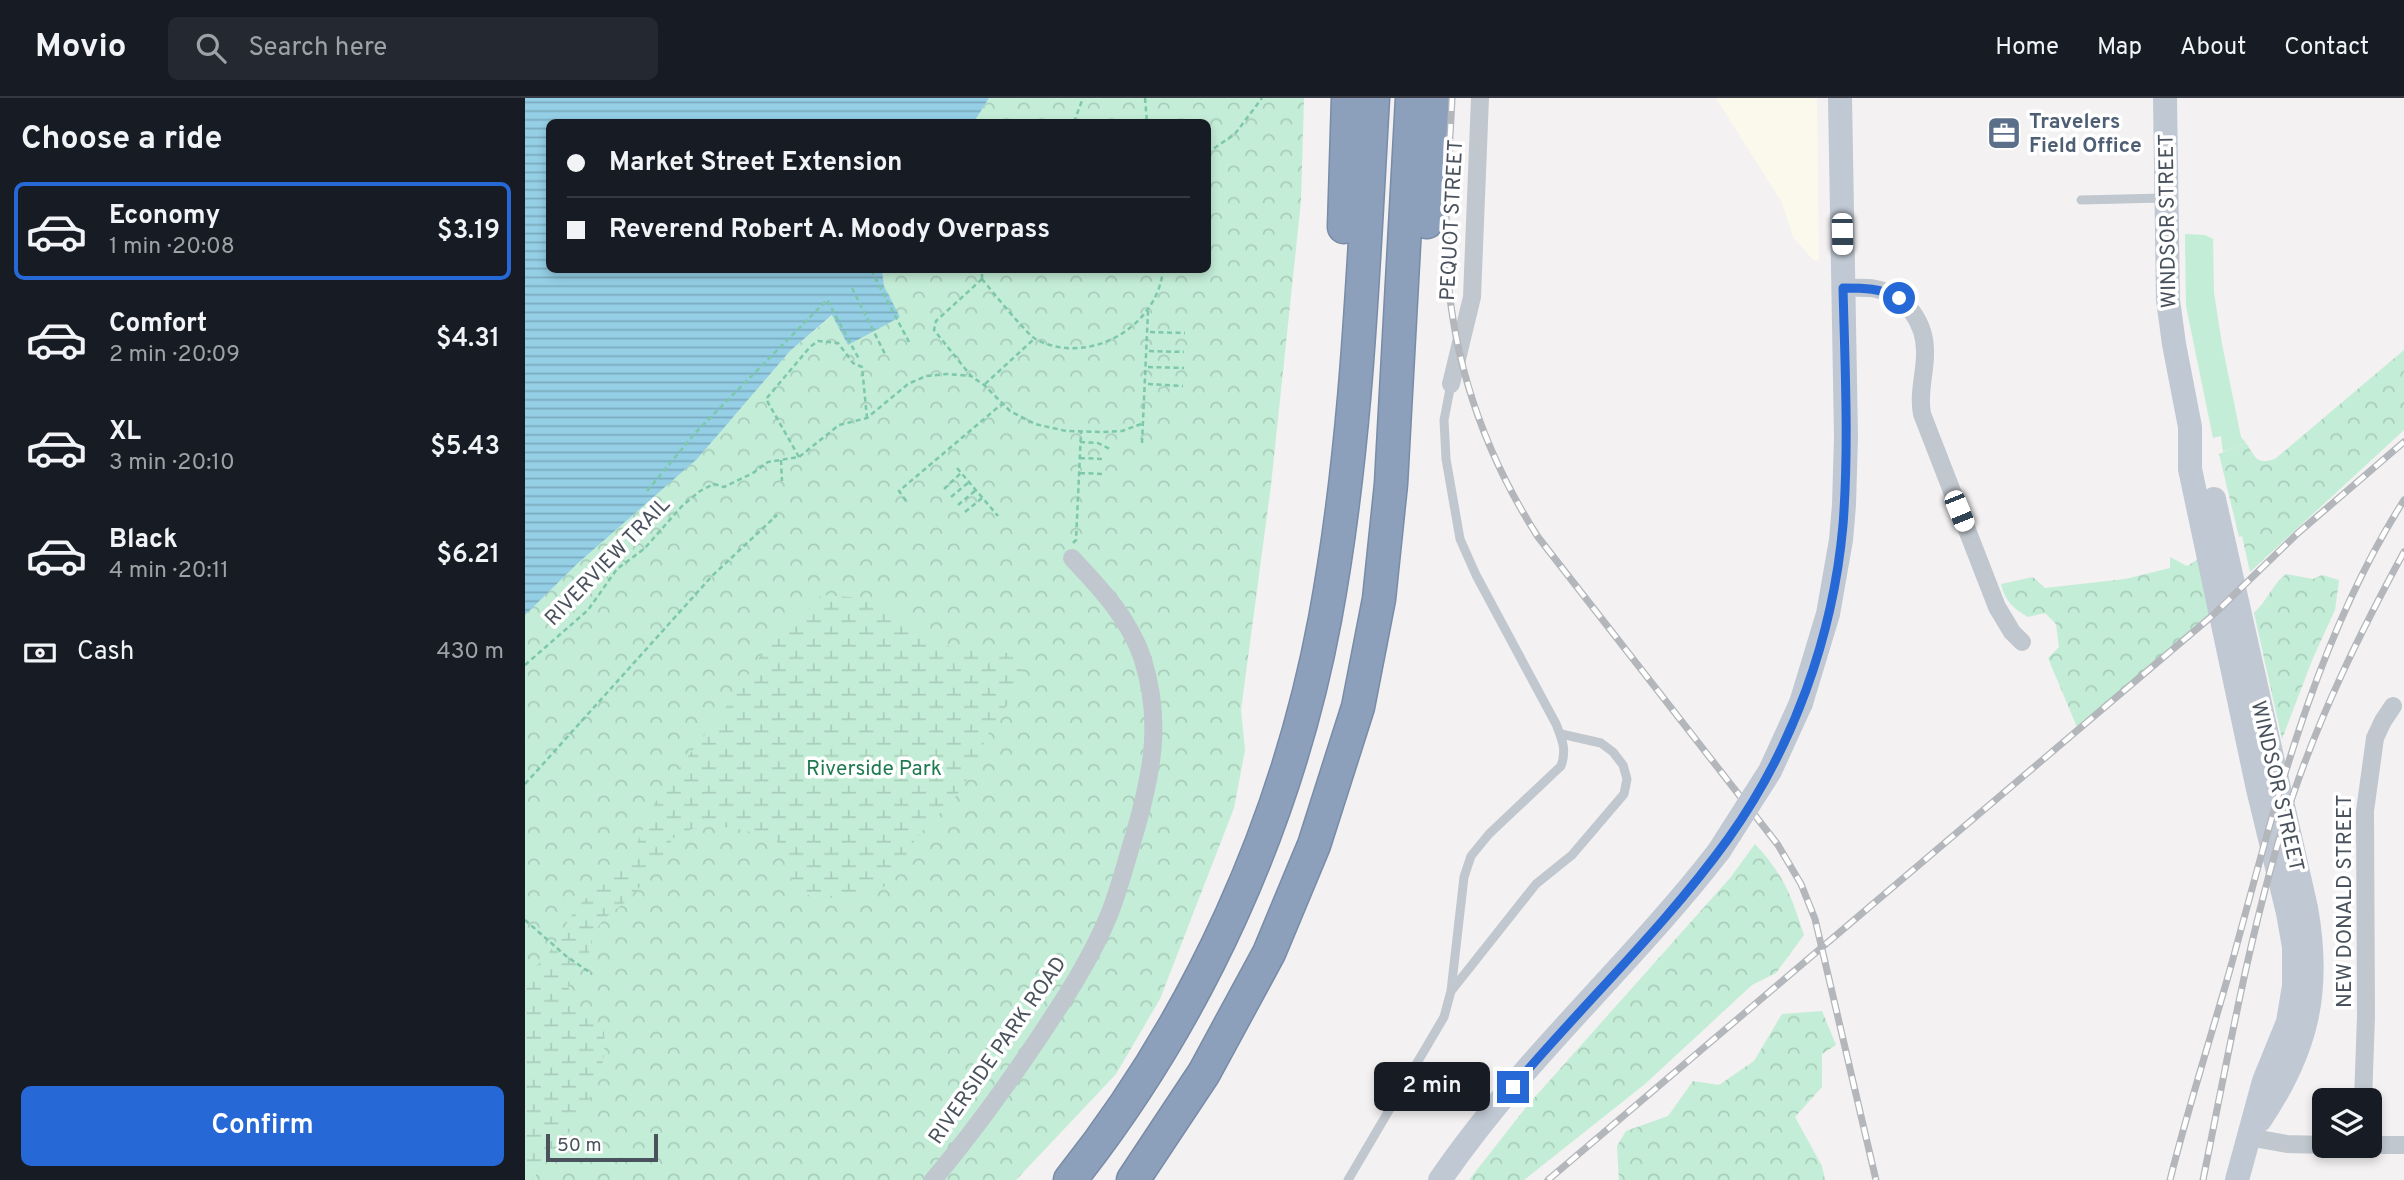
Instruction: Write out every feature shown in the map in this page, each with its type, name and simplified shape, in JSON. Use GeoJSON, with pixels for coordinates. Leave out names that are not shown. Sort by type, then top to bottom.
{"type":"FeatureCollection","features":[{"type":"Feature","properties":{"kind":"highway"},"geometry":{"type":"LineString","coordinates":[[1348,98],[1344,262],[1348,312],[1357,360]]}},
{"type":"Feature","properties":{"kind":"highway"},"geometry":{"type":"LineString","coordinates":[[1070,1180],[1126,1103],[1189,998],[1241,894],[1275,806],[1306,703],[1327,611],[1345,493],[1357,360],[1373,98]]}},
{"type":"Feature","properties":{"kind":"highway"},"geometry":{"type":"LineString","coordinates":[[1133,1180],[1182,1110],[1231,1027],[1296,893],[1332,794],[1358,707],[1372,641],[1383,562],[1394,448],[1412,98]]}},
{"type":"Feature","properties":{"kind":"highway"},"geometry":{"type":"LineString","coordinates":[[1383,562],[1402,513],[1409,480],[1435,98]]}},
{"type":"Feature","properties":{"kind":"main road"},"geometry":{"type":"LineString","coordinates":[[1440,1180],[1496,1106],[1719,851],[1770,771],[1801,703],[1829,614],[1842,533],[1846,437],[1840,98]]}},
{"type":"Feature","properties":{"kind":"main road","name":"WINDSOR STREET"},"geometry":{"type":"LineString","coordinates":[[2165,98],[2169,309],[2190,427],[2206,466],[2243,675],[2306,908],[2312,965],[2310,1005],[2301,1040],[2281,1089],[2248,1138],[2237,1180]]}},
{"type":"Feature","properties":{"kind":"street","name":"PEQUOT STREET"},"geometry":{"type":"LineString","coordinates":[[1451,384],[1472,297],[1480,98]]}},
{"type":"Feature","properties":{"kind":"street"},"geometry":{"type":"LineString","coordinates":[[1843,288],[1872,288],[1888,292],[1906,305],[1920,322],[1926,357],[1920,393],[1922,414],[1997,607],[2012,632],[2022,642]]}},
{"type":"Feature","properties":{"kind":"street","name":"RIVERSIDE PARK ROAD"},"geometry":{"type":"LineString","coordinates":[[933,1180],[1007,1083],[1085,963],[1116,894],[1149,775],[1154,724],[1151,693],[1142,657],[1116,608],[1071,552]]}},
{"type":"Feature","properties":{"kind":"street","name":"NEW DONALD STREET"},"geometry":{"type":"LineString","coordinates":[[2363,1088],[2366,1016],[2365,811],[2375,738],[2393,706]]}},
{"type":"Feature","properties":{"kind":"street"},"geometry":{"type":"LineString","coordinates":[[2248,1138],[2312,1145]]}},
{"type":"Feature","properties":{"kind":"street"},"geometry":{"type":"LineString","coordinates":[[2382,1145],[2404,1145]]}},
{"type":"Feature","properties":{"kind":"lane"},"geometry":{"type":"LineString","coordinates":[[2081,200],[2166,198]]}},
{"type":"Feature","properties":{"kind":"lane"},"geometry":{"type":"LineString","coordinates":[[1348,1180],[1444,1017],[1451,991],[1464,877],[1471,856],[1489,834],[1560,766],[1565,755],[1561,734],[1476,575],[1460,539],[1446,459],[1444,421],[1451,384]]}},
{"type":"Feature","properties":{"kind":"lane"},"geometry":{"type":"LineString","coordinates":[[1451,991],[1536,884],[1572,855],[1624,794],[1627,779],[1623,765],[1613,752],[1601,743],[1561,734]]}},
{"type":"Feature","properties":{"kind":"path"},"geometry":{"type":"LineString","coordinates":[[1075,119],[1083,98]]}},
{"type":"Feature","properties":{"kind":"path"},"geometry":{"type":"LineString","coordinates":[[1145,98],[1147,119]]}},
{"type":"Feature","properties":{"kind":"path"},"geometry":{"type":"LineString","coordinates":[[1211,150],[1235,134],[1262,98]]}},
{"type":"Feature","properties":{"kind":"path"},"geometry":{"type":"LineString","coordinates":[[873,273],[909,342]]}},
{"type":"Feature","properties":{"kind":"path"},"geometry":{"type":"LineString","coordinates":[[982,273],[982,279],[1034,339],[1059,347],[1078,348],[1103,342],[1133,328],[1148,311],[1161,287],[1163,273]]}},
{"type":"Feature","properties":{"kind":"path"},"geometry":{"type":"LineString","coordinates":[[982,279],[936,321],[935,330],[971,376],[1010,411],[1035,424],[1066,431],[1122,432],[1144,423]]}},
{"type":"Feature","properties":{"kind":"path"},"geometry":{"type":"LineString","coordinates":[[852,288],[884,354]]}},
{"type":"Feature","properties":{"kind":"path"},"geometry":{"type":"LineString","coordinates":[[647,491],[697,431],[827,300],[859,359]]}},
{"type":"Feature","properties":{"kind":"path"},"geometry":{"type":"LineString","coordinates":[[1142,443],[1148,311]]}},
{"type":"Feature","properties":{"kind":"path"},"geometry":{"type":"LineString","coordinates":[[1148,332],[1185,334]]}},
{"type":"Feature","properties":{"kind":"path"},"geometry":{"type":"LineString","coordinates":[[984,385],[1034,339]]}},
{"type":"Feature","properties":{"kind":"path"},"geometry":{"type":"LineString","coordinates":[[799,457],[766,399],[818,341],[838,343],[853,363],[862,367],[867,418]]}},
{"type":"Feature","properties":{"kind":"path"},"geometry":{"type":"LineString","coordinates":[[1148,351],[1184,352]]}},
{"type":"Feature","properties":{"kind":"path"},"geometry":{"type":"LineString","coordinates":[[1147,367],[1184,369]]}},
{"type":"Feature","properties":{"kind":"path"},"geometry":{"type":"LineString","coordinates":[[782,481],[781,460],[799,457],[839,425],[867,418],[908,384],[926,376],[971,376]]}},
{"type":"Feature","properties":{"kind":"path"},"geometry":{"type":"LineString","coordinates":[[1146,384],[1183,386]]}},
{"type":"Feature","properties":{"kind":"path"},"geometry":{"type":"LineString","coordinates":[[906,501],[899,491],[1003,403]]}},
{"type":"Feature","properties":{"kind":"path"},"geometry":{"type":"LineString","coordinates":[[1071,552],[1076,540],[1081,432]]}},
{"type":"Feature","properties":{"kind":"path"},"geometry":{"type":"LineString","coordinates":[[1080,442],[1098,443],[1110,449]]}},
{"type":"Feature","properties":{"kind":"path"},"geometry":{"type":"LineString","coordinates":[[1080,458],[1105,459]]}},
{"type":"Feature","properties":{"kind":"path","name":"RIVERVIEW TRAIL"},"geometry":{"type":"LineString","coordinates":[[525,665],[588,610],[617,569],[644,549],[682,506],[700,491],[714,484],[724,487],[753,473],[768,462],[781,460]]}},
{"type":"Feature","properties":{"kind":"path"},"geometry":{"type":"LineString","coordinates":[[957,468],[998,516]]}},
{"type":"Feature","properties":{"kind":"path"},"geometry":{"type":"LineString","coordinates":[[944,489],[961,473]]}},
{"type":"Feature","properties":{"kind":"path"},"geometry":{"type":"LineString","coordinates":[[1079,473],[1104,474]]}},
{"type":"Feature","properties":{"kind":"path"},"geometry":{"type":"LineString","coordinates":[[951,497],[969,482]]}},
{"type":"Feature","properties":{"kind":"path"},"geometry":{"type":"LineString","coordinates":[[958,505],[976,490]]}},
{"type":"Feature","properties":{"kind":"path"},"geometry":{"type":"LineString","coordinates":[[965,512],[982,498]]}},
{"type":"Feature","properties":{"kind":"path"},"geometry":{"type":"LineString","coordinates":[[525,784],[712,576],[777,515]]}},
{"type":"Feature","properties":{"kind":"path"},"geometry":{"type":"LineString","coordinates":[[525,920],[566,956],[592,974]]}},
{"type":"Feature","properties":{"kind":"shaded area"},"geometry":{"type":"Polygon","coordinates":[[[1716,98],[1817,98],[1819,261],[1813,260],[1793,237],[1782,203],[1716,98]]]}},
{"type":"Feature","properties":{"kind":"green space","name":"Riverside Park"},"geometry":{"type":"Polygon","coordinates":[[[989,98],[1304,98],[1301,201],[1271,485],[1241,710],[1245,750],[1234,808],[1160,999],[1116,1074],[1016,1180],[525,1180],[525,547],[734,416],[790,351],[833,315],[899,317],[884,286],[882,273],[1211,273],[1211,119],[976,119],[989,98]]]}},
{"type":"Feature","properties":{"kind":"green space"},"geometry":{"type":"Polygon","coordinates":[[[2185,234],[2205,235],[2213,239],[2214,293],[2222,344],[2241,437],[2246,443],[2223,452],[2221,436],[2213,438],[2186,306],[2185,234]]]}},
{"type":"Feature","properties":{"kind":"green space"},"geometry":{"type":"Polygon","coordinates":[[[2404,350],[2404,430],[2250,572],[2219,454],[2246,443],[2260,460],[2275,459],[2404,350]]]}},
{"type":"Feature","properties":{"kind":"green space"},"geometry":{"type":"Polygon","coordinates":[[[2170,557],[2187,566],[2199,559],[2211,613],[2077,727],[2048,658],[2059,647],[2056,624],[2045,613],[2028,617],[2018,610],[2007,600],[2001,584],[2033,577],[2045,588],[2125,579],[2170,568],[2170,557]]]}},
{"type":"Feature","properties":{"kind":"green space"},"geometry":{"type":"Polygon","coordinates":[[[2286,574],[2313,579],[2322,575],[2339,580],[2335,610],[2313,658],[2282,739],[2254,613],[2286,574]]]}},
{"type":"Feature","properties":{"kind":"green space"},"geometry":{"type":"Polygon","coordinates":[[[821,595],[850,597],[888,606],[919,632],[954,649],[992,650],[1011,654],[1023,670],[1015,694],[993,725],[962,788],[918,836],[892,880],[880,889],[850,898],[797,893],[775,838],[713,826],[692,829],[673,838],[653,873],[623,904],[606,917],[593,933],[589,952],[568,986],[574,1005],[604,1032],[600,1073],[593,1093],[571,1130],[532,1180],[525,1180],[525,974],[549,953],[586,898],[622,869],[632,854],[655,803],[738,691],[762,653],[821,595]]]}},
{"type":"Feature","properties":{"kind":"green space"},"geometry":{"type":"Polygon","coordinates":[[[1755,844],[1785,886],[1804,935],[1776,973],[1752,985],[1645,1084],[1524,1180],[1469,1180],[1527,1106],[1730,878],[1755,844]]]}},
{"type":"Feature","properties":{"kind":"green space"},"geometry":{"type":"Polygon","coordinates":[[[1822,1011],[1836,1045],[1822,1054],[1822,1087],[1795,1117],[1822,1166],[1825,1180],[1619,1180],[1617,1146],[1626,1131],[1668,1116],[1693,1081],[1719,1085],[1754,1061],[1782,1014],[1822,1011]]]}},
{"type":"Feature","properties":{"kind":"water"},"geometry":{"type":"Polygon","coordinates":[[[525,98],[989,98],[976,119],[546,119],[546,273],[882,273],[884,286],[900,317],[848,345],[832,315],[790,351],[697,459],[578,563],[525,615],[525,98]]]}},
{"type":"Feature","properties":{"kind":"railway"},"geometry":{"type":"LineString","coordinates":[[1452,98],[1446,206],[1448,281],[1461,358],[1484,432],[1500,468],[1538,537],[1778,845],[1801,884],[1815,919],[1876,1180]]}},
{"type":"Feature","properties":{"kind":"railway"},"geometry":{"type":"LineString","coordinates":[[1548,1180],[2212,616],[2298,533],[2404,442]]}},
{"type":"Feature","properties":{"kind":"railway"},"geometry":{"type":"LineString","coordinates":[[2170,1180],[2300,726],[2345,610],[2404,500]]}},
{"type":"Feature","properties":{"kind":"railway"},"geometry":{"type":"LineString","coordinates":[[2203,1180],[2264,892],[2292,798],[2343,672],[2404,552]]}},
{"type":"Feature","properties":{"kind":"place","name":"Travelers Field Office"},"geometry":{"type":"Point","coordinates":[2004,133]}},
{"type":"Feature","properties":{"kind":"route"},"geometry":{"type":"LineString","coordinates":[[1513,1087],[1708,864],[1746,812],[1778,756],[1798,711],[1821,643],[1829,614],[1841,540],[1846,437],[1843,288],[1872,288],[1899,298]]}}]}
